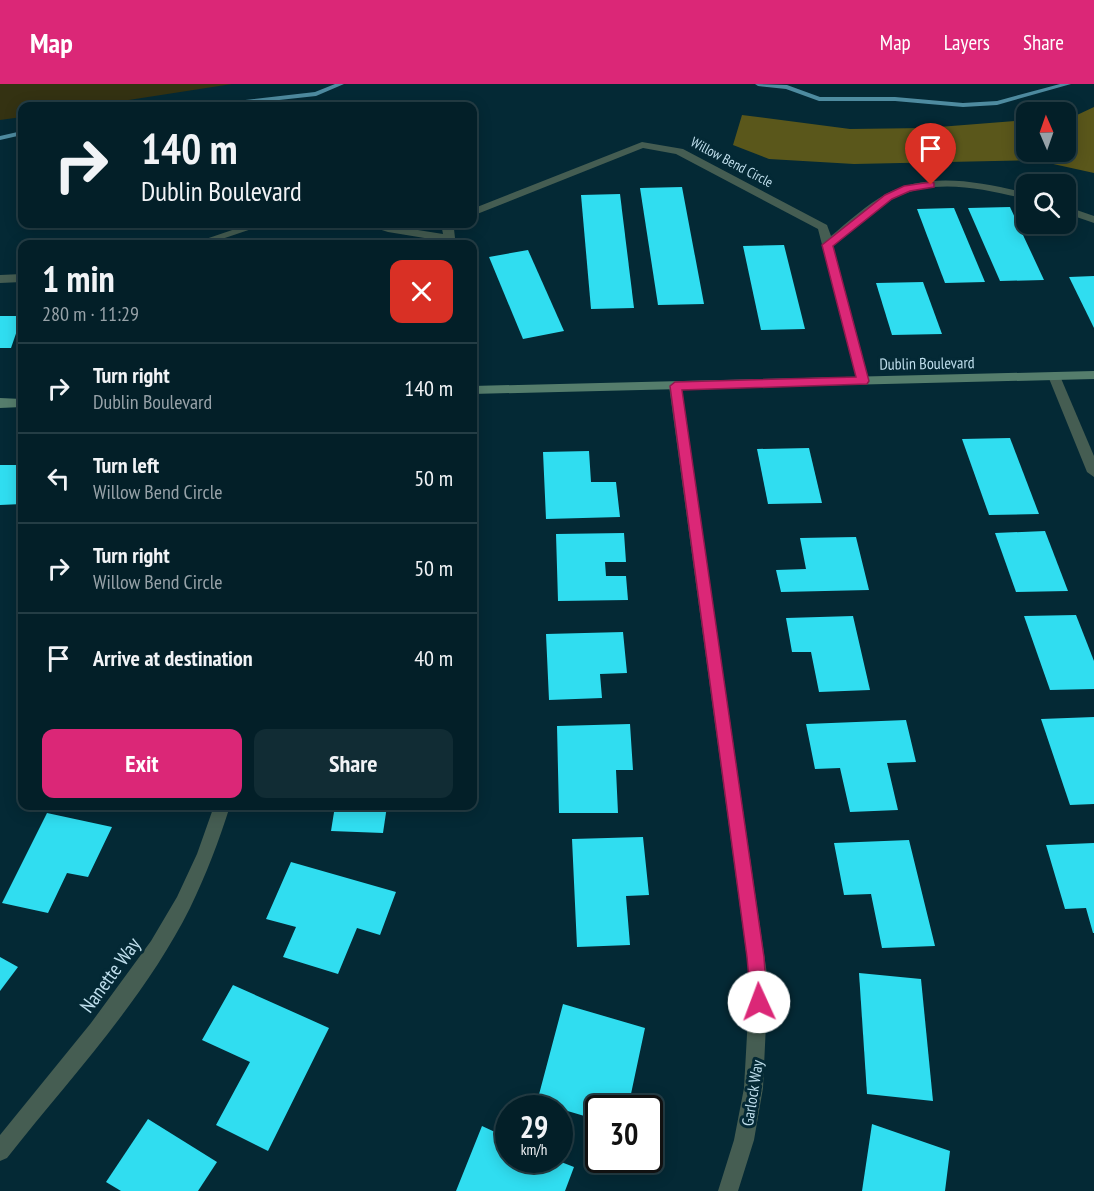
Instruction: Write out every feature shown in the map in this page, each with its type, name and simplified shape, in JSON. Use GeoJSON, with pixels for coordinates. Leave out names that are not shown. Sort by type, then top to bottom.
{"type":"FeatureCollection","features":[{"type":"Feature","properties":{"kind":"main road","name":"Dublin Boulevard"},"geometry":{"type":"LineString","coordinates":[[477,390],[1094,375]]}},
{"type":"Feature","properties":{"kind":"main road"},"geometry":{"type":"LineString","coordinates":[[0,403],[18,403]]}},
{"type":"Feature","properties":{"kind":"street","name":"Willow Bend Circle"},"geometry":{"type":"LineString","coordinates":[[477,211],[642,145],[679,151],[823,227],[863,381]]}},
{"type":"Feature","properties":{"kind":"street"},"geometry":{"type":"LineString","coordinates":[[827,245],[889,197],[908,188],[931,185],[989,187],[1016,194]]}},
{"type":"Feature","properties":{"kind":"street"},"geometry":{"type":"LineString","coordinates":[[1076,213],[1094,220]]}},
{"type":"Feature","properties":{"kind":"street"},"geometry":{"type":"LineString","coordinates":[[209,240],[247,228]]}},
{"type":"Feature","properties":{"kind":"street"},"geometry":{"type":"LineString","coordinates":[[384,228],[446,240]]}},
{"type":"Feature","properties":{"kind":"street"},"geometry":{"type":"LineString","coordinates":[[0,279],[18,278]]}},
{"type":"Feature","properties":{"kind":"street"},"geometry":{"type":"LineString","coordinates":[[1054,376],[1094,472]]}},
{"type":"Feature","properties":{"kind":"street","name":"Garlock Way"},"geometry":{"type":"LineString","coordinates":[[675,386],[759,981],[759,1046],[750,1117],[729,1191]]}},
{"type":"Feature","properties":{"kind":"street","name":"Nanette Way"},"geometry":{"type":"LineString","coordinates":[[0,1151],[71,1065],[150,961],[178,915],[200,867],[221,810]]}},
{"type":"Feature","properties":{"kind":"shaded area"},"geometry":{"type":"Polygon","coordinates":[[[0,84],[232,84],[116,102],[18,102],[18,118],[0,120],[0,84]]]}},
{"type":"Feature","properties":{"kind":"shaded area"},"geometry":{"type":"Polygon","coordinates":[[[1094,107],[1094,173],[1044,162],[1076,162],[1077,115],[1094,107]]]}},
{"type":"Feature","properties":{"kind":"shaded area"},"geometry":{"type":"Polygon","coordinates":[[[742,115],[850,129],[926,128],[1016,121],[1016,160],[854,164],[769,159],[733,145],[742,115]]]}},
{"type":"Feature","properties":{"kind":"building"},"geometry":{"type":"Polygon","coordinates":[[[682,187],[704,304],[658,305],[640,188],[682,187]]]}},
{"type":"Feature","properties":{"kind":"building"},"geometry":{"type":"Polygon","coordinates":[[[620,194],[634,308],[591,309],[581,195],[620,194]]]}},
{"type":"Feature","properties":{"kind":"building"},"geometry":{"type":"Polygon","coordinates":[[[1010,207],[1016,220],[1016,234],[1023,234],[1044,280],[1000,281],[968,208],[1010,207]]]}},
{"type":"Feature","properties":{"kind":"building"},"geometry":{"type":"Polygon","coordinates":[[[954,208],[985,282],[945,283],[917,209],[954,208]]]}},
{"type":"Feature","properties":{"kind":"building"},"geometry":{"type":"Polygon","coordinates":[[[784,245],[805,329],[761,330],[743,246],[784,245]]]}},
{"type":"Feature","properties":{"kind":"building"},"geometry":{"type":"Polygon","coordinates":[[[528,250],[564,331],[523,339],[489,257],[528,250]]]}},
{"type":"Feature","properties":{"kind":"building"},"geometry":{"type":"Polygon","coordinates":[[[1094,276],[1094,328],[1069,277],[1094,276]]]}},
{"type":"Feature","properties":{"kind":"building"},"geometry":{"type":"Polygon","coordinates":[[[923,282],[942,334],[892,335],[876,283],[923,282]]]}},
{"type":"Feature","properties":{"kind":"building"},"geometry":{"type":"Polygon","coordinates":[[[0,316],[18,316],[18,328],[11,348],[0,348],[0,316]]]}},
{"type":"Feature","properties":{"kind":"building"},"geometry":{"type":"Polygon","coordinates":[[[1010,438],[1039,514],[989,515],[962,439],[1010,438]]]}},
{"type":"Feature","properties":{"kind":"building"},"geometry":{"type":"Polygon","coordinates":[[[809,448],[822,503],[768,504],[757,449],[809,448]]]}},
{"type":"Feature","properties":{"kind":"building"},"geometry":{"type":"Polygon","coordinates":[[[589,451],[591,482],[616,482],[620,517],[546,519],[543,452],[589,451]]]}},
{"type":"Feature","properties":{"kind":"building"},"geometry":{"type":"Polygon","coordinates":[[[0,465],[18,465],[18,504],[0,505],[0,465]]]}},
{"type":"Feature","properties":{"kind":"building"},"geometry":{"type":"Polygon","coordinates":[[[1045,531],[1068,591],[1016,592],[995,533],[1045,531]]]}},
{"type":"Feature","properties":{"kind":"building"},"geometry":{"type":"Polygon","coordinates":[[[624,533],[626,562],[605,562],[606,576],[626,576],[628,600],[558,601],[556,534],[624,533]]]}},
{"type":"Feature","properties":{"kind":"building"},"geometry":{"type":"Polygon","coordinates":[[[856,537],[869,590],[781,592],[776,570],[806,569],[800,538],[856,537]]]}},
{"type":"Feature","properties":{"kind":"building"},"geometry":{"type":"Polygon","coordinates":[[[1076,615],[1094,661],[1094,689],[1050,690],[1024,616],[1076,615]]]}},
{"type":"Feature","properties":{"kind":"building"},"geometry":{"type":"Polygon","coordinates":[[[853,616],[870,690],[819,692],[811,652],[792,652],[786,618],[853,616]]]}},
{"type":"Feature","properties":{"kind":"building"},"geometry":{"type":"Polygon","coordinates":[[[623,632],[627,673],[600,674],[602,698],[549,700],[546,634],[623,632]]]}},
{"type":"Feature","properties":{"kind":"building"},"geometry":{"type":"Polygon","coordinates":[[[1094,717],[1094,804],[1070,805],[1041,719],[1094,717]]]}},
{"type":"Feature","properties":{"kind":"building"},"geometry":{"type":"Polygon","coordinates":[[[906,720],[916,762],[887,763],[898,810],[850,812],[840,768],[815,769],[806,724],[906,720]]]}},
{"type":"Feature","properties":{"kind":"building"},"geometry":{"type":"Polygon","coordinates":[[[630,724],[633,770],[616,770],[618,813],[559,813],[557,726],[630,724]]]}},
{"type":"Feature","properties":{"kind":"building"},"geometry":{"type":"Polygon","coordinates":[[[334,810],[386,810],[383,833],[331,831],[334,810]]]}},
{"type":"Feature","properties":{"kind":"building"},"geometry":{"type":"Polygon","coordinates":[[[47,813],[112,827],[88,877],[67,873],[48,913],[2,903],[47,813]]]}},
{"type":"Feature","properties":{"kind":"building"},"geometry":{"type":"Polygon","coordinates":[[[643,837],[649,895],[626,896],[630,945],[577,947],[572,839],[643,837]]]}},
{"type":"Feature","properties":{"kind":"building"},"geometry":{"type":"Polygon","coordinates":[[[909,840],[935,946],[882,948],[871,894],[844,895],[834,843],[909,840]]]}},
{"type":"Feature","properties":{"kind":"building"},"geometry":{"type":"Polygon","coordinates":[[[1094,843],[1093,933],[1086,908],[1065,909],[1046,845],[1094,843]]]}},
{"type":"Feature","properties":{"kind":"building"},"geometry":{"type":"Polygon","coordinates":[[[291,862],[396,892],[380,935],[357,928],[338,974],[283,957],[296,927],[266,919],[291,862]]]}},
{"type":"Feature","properties":{"kind":"building"},"geometry":{"type":"Polygon","coordinates":[[[0,957],[18,967],[0,991],[0,957]]]}},
{"type":"Feature","properties":{"kind":"building"},"geometry":{"type":"Polygon","coordinates":[[[859,973],[921,979],[933,1101],[867,1094],[859,973]]]}},
{"type":"Feature","properties":{"kind":"building"},"geometry":{"type":"Polygon","coordinates":[[[233,985],[329,1028],[268,1151],[216,1125],[250,1062],[202,1040],[233,985]]]}},
{"type":"Feature","properties":{"kind":"building"},"geometry":{"type":"Polygon","coordinates":[[[563,1004],[645,1028],[631,1095],[585,1095],[585,1116],[573,1113],[573,1095],[539,1095],[563,1004]]]}},
{"type":"Feature","properties":{"kind":"building"},"geometry":{"type":"Polygon","coordinates":[[[148,1119],[217,1162],[198,1191],[121,1191],[106,1182],[148,1119]]]}},
{"type":"Feature","properties":{"kind":"building"},"geometry":{"type":"Polygon","coordinates":[[[872,1124],[950,1151],[945,1191],[862,1191],[872,1124]]]}},
{"type":"Feature","properties":{"kind":"building"},"geometry":{"type":"Polygon","coordinates":[[[482,1126],[495,1132],[495,1173],[572,1173],[565,1191],[456,1191],[482,1126]]]}},
{"type":"Feature","properties":{"kind":"waterway"},"geometry":{"type":"LineString","coordinates":[[246,102],[316,94],[341,84]]}},
{"type":"Feature","properties":{"kind":"waterway"},"geometry":{"type":"LineString","coordinates":[[758,84],[787,87],[819,99],[895,99],[963,105],[997,103],[1068,84]]}},
{"type":"Feature","properties":{"kind":"waterway"},"geometry":{"type":"LineString","coordinates":[[0,138],[18,134]]}},
{"type":"Feature","properties":{"kind":"route"},"geometry":{"type":"LineString","coordinates":[[759,1002],[756,957],[675,386],[863,381],[827,245],[889,197],[908,188],[931,185]]}}]}
